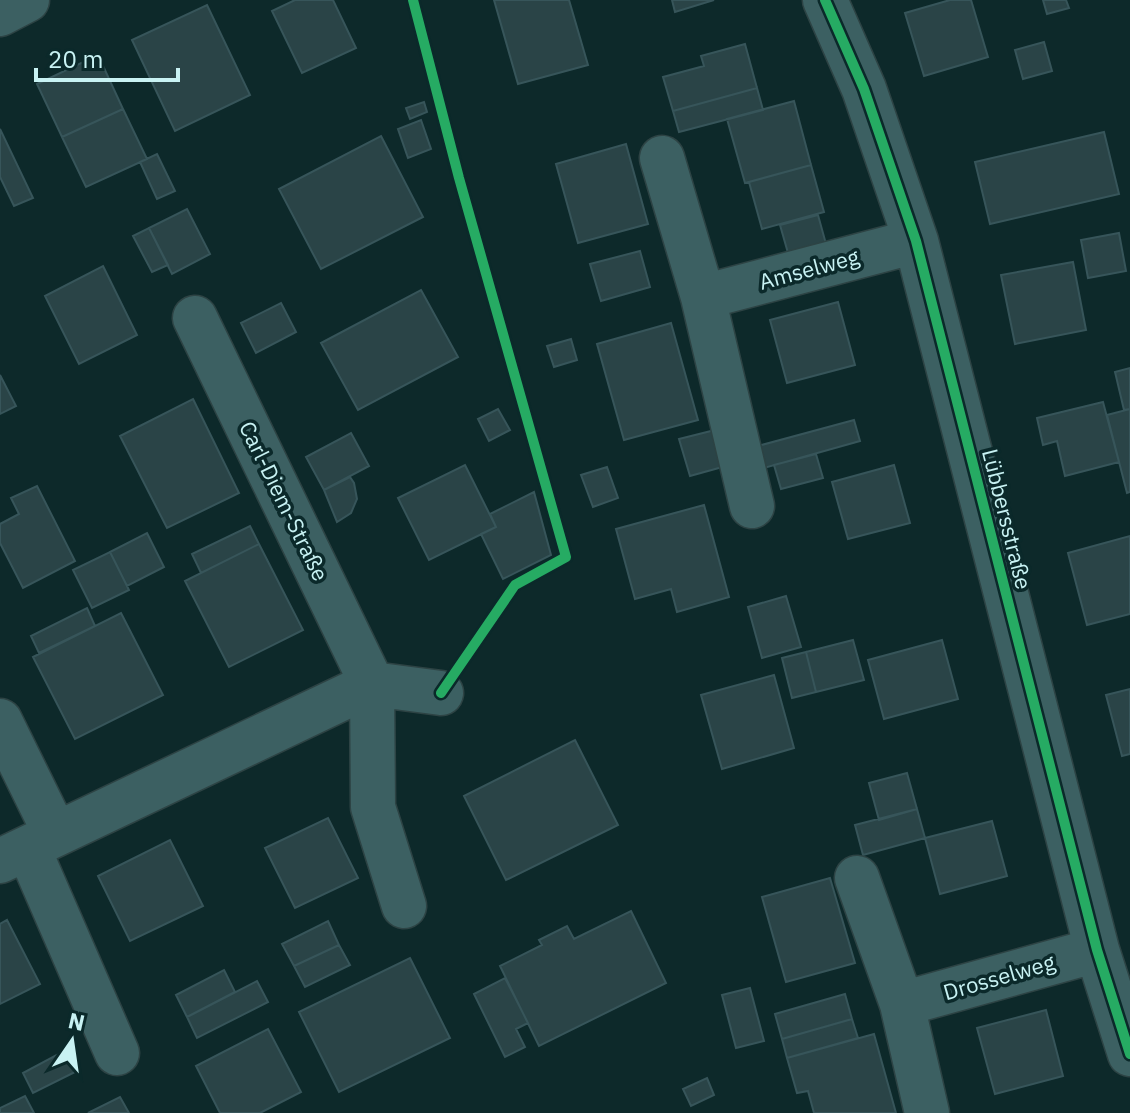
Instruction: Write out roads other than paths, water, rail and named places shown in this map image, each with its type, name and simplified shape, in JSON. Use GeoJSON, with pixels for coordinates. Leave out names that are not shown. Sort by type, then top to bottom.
{"type":"FeatureCollection","features":[{"type":"Feature","properties":{"kind":"street","name":"Lübbersstraße"},"geometry":{"type":"LineString","coordinates":[[825,0],[864,89],[916,241],[1097,950],[1130,1054]]}},
{"type":"Feature","properties":{"kind":"street"},"geometry":{"type":"LineString","coordinates":[[662,158],[703,297],[752,506]]}},
{"type":"Feature","properties":{"kind":"street","name":"Amselweg"},"geometry":{"type":"LineString","coordinates":[[703,297],[916,241]]}},
{"type":"Feature","properties":{"kind":"street","name":"Carl-Diem-Straße"},"geometry":{"type":"LineString","coordinates":[[195,318],[372,684],[373,807],[404,906]]}},
{"type":"Feature","properties":{"kind":"street"},"geometry":{"type":"LineString","coordinates":[[27,847],[372,684],[441,693]]}},
{"type":"Feature","properties":{"kind":"street"},"geometry":{"type":"LineString","coordinates":[[0,721],[27,847],[117,1053]]}},
{"type":"Feature","properties":{"kind":"street"},"geometry":{"type":"LineString","coordinates":[[857,878],[902,1004],[927,1113]]}},
{"type":"Feature","properties":{"kind":"street","name":"Drosselweg"},"geometry":{"type":"LineString","coordinates":[[902,1004],[1097,950]]}}]}
